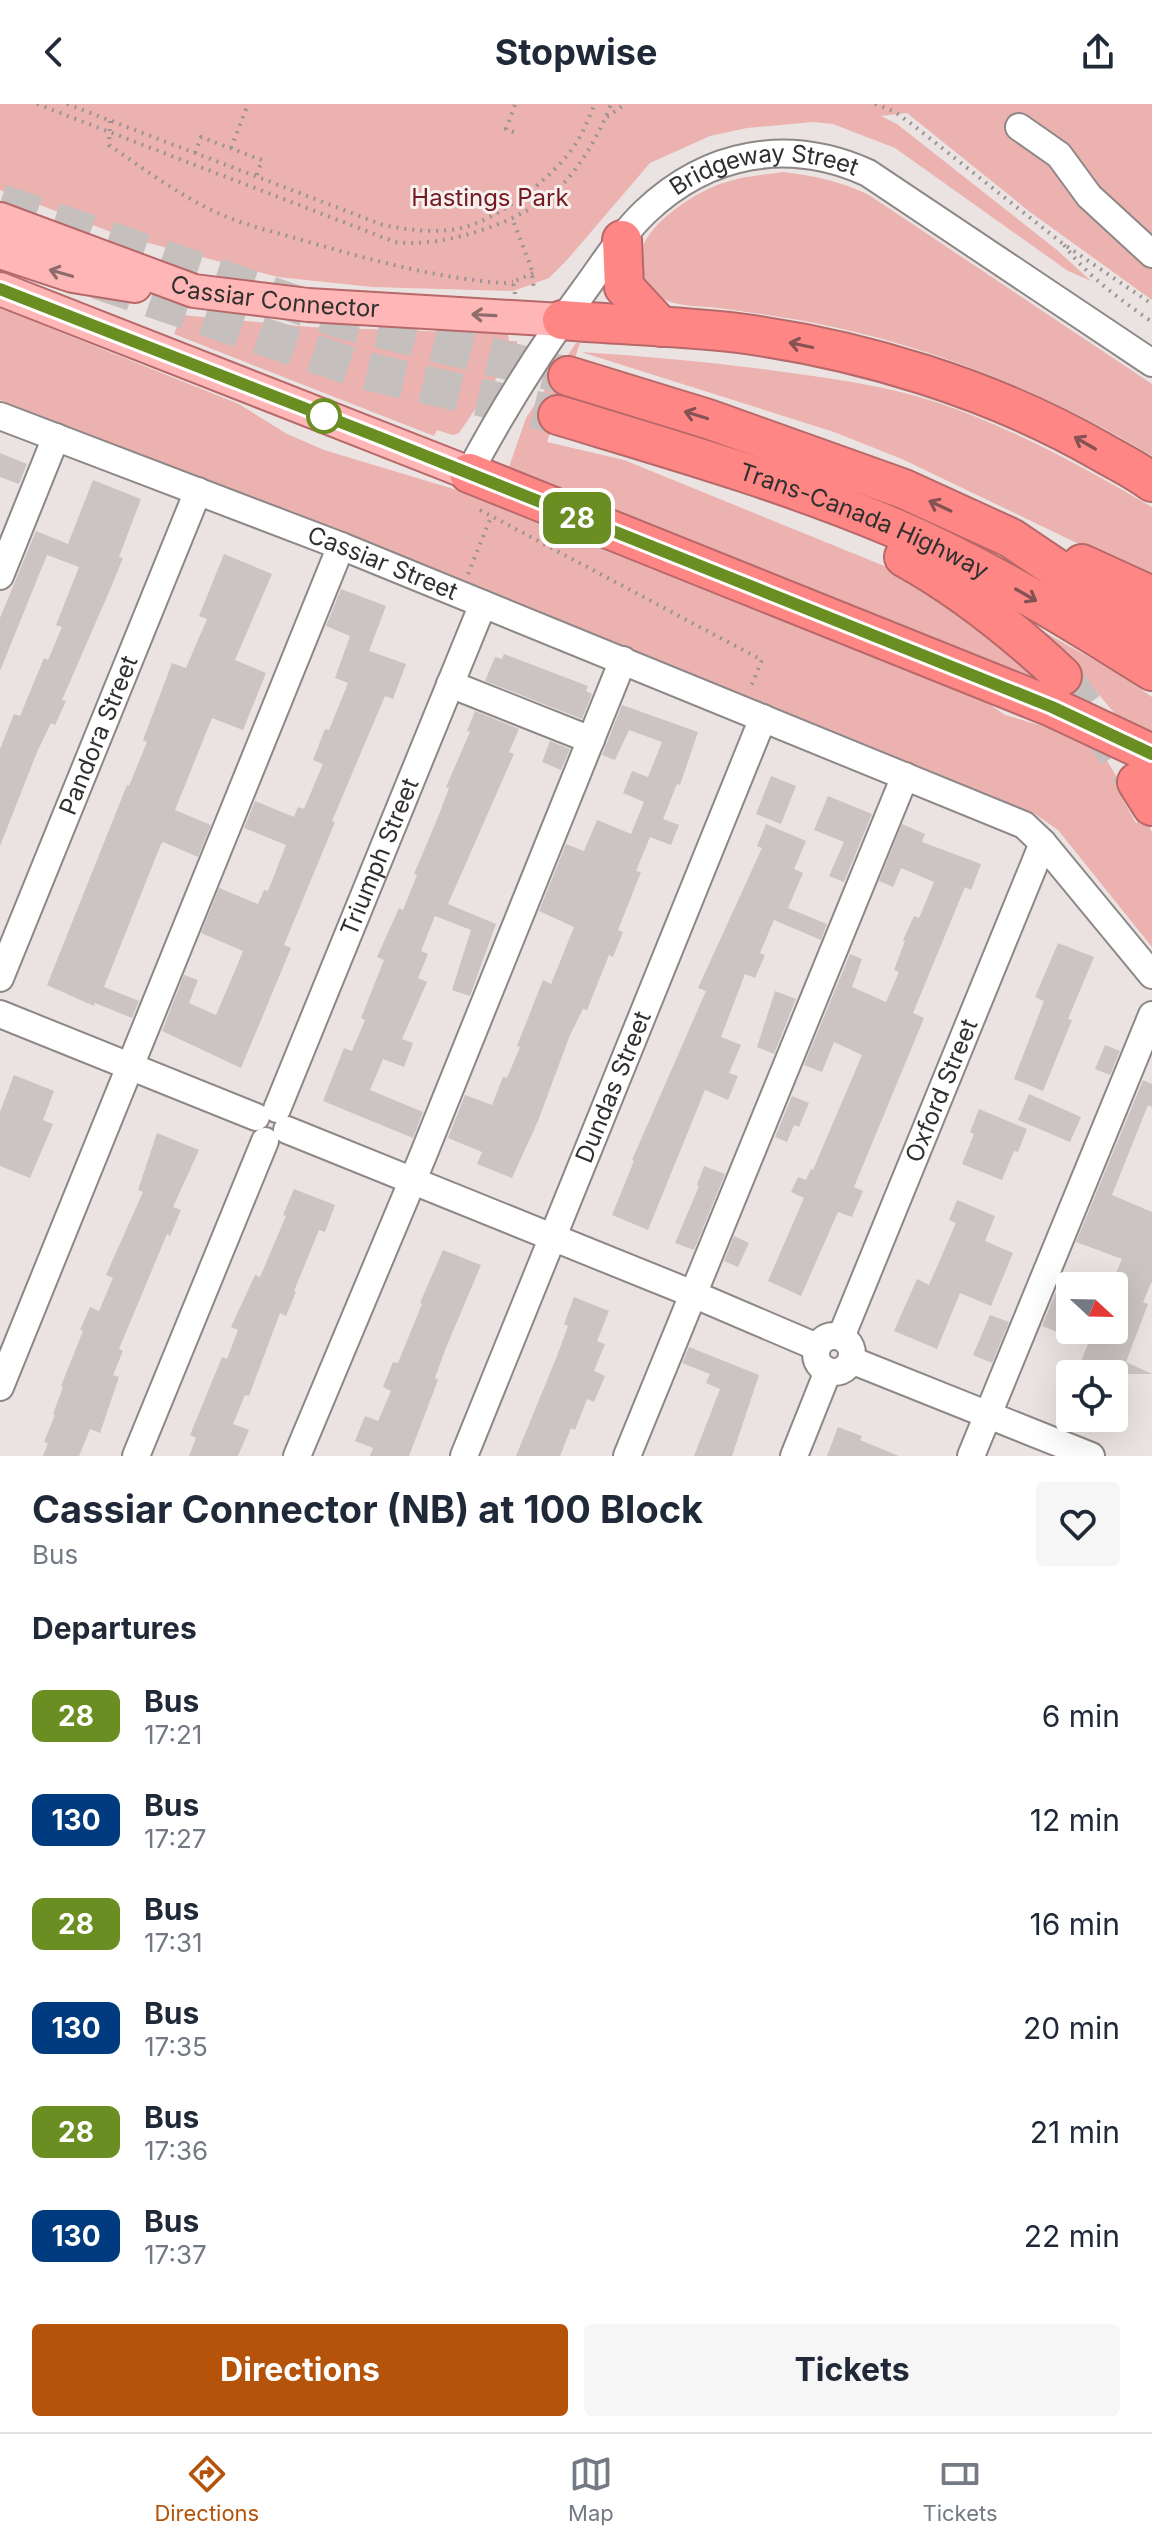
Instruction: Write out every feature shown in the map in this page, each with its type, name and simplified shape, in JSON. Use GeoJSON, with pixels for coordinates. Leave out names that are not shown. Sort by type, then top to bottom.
{"type":"FeatureCollection","features":[{"type":"Feature","properties":{"kind":"highway"},"geometry":{"type":"LineString","coordinates":[[622,240],[624,287],[661,327]]}},
{"type":"Feature","properties":{"kind":"highway"},"geometry":{"type":"LineString","coordinates":[[562,320],[738,333],[877,362],[933,378],[1007,406],[1073,436],[1152,482]]}},
{"type":"Feature","properties":{"kind":"highway","name":"Trans-Canada Highway"},"geometry":{"type":"LineString","coordinates":[[568,376],[708,419],[904,489],[1011,538],[1152,633]]}},
{"type":"Feature","properties":{"kind":"highway","name":"Trans-Canada Highway"},"geometry":{"type":"LineString","coordinates":[[558,415],[779,483],[893,527],[980,568],[1152,671]]}},
{"type":"Feature","properties":{"kind":"highway"},"geometry":{"type":"LineString","coordinates":[[696,457],[877,543],[943,579],[1029,644],[1062,676]]}},
{"type":"Feature","properties":{"kind":"highway"},"geometry":{"type":"LineString","coordinates":[[473,491],[1052,707],[1147,781]]}},
{"type":"Feature","properties":{"kind":"highway"},"geometry":{"type":"LineString","coordinates":[[1011,538],[1099,570],[1152,596]]}},
{"type":"Feature","properties":{"kind":"main road","name":"Cassiar Connector"},"geometry":{"type":"LineString","coordinates":[[0,219],[194,291],[308,305],[562,320]]}},
{"type":"Feature","properties":{"kind":"main road"},"geometry":{"type":"LineString","coordinates":[[0,252],[73,276],[123,285],[194,291]]}},
{"type":"Feature","properties":{"kind":"main road"},"geometry":{"type":"LineString","coordinates":[[0,289],[473,491]]}},
{"type":"Feature","properties":{"kind":"street"},"geometry":{"type":"LineString","coordinates":[[1019,127],[1059,155],[1089,196],[1152,254]]}},
{"type":"Feature","properties":{"kind":"street","name":"Bridgeway Street"},"geometry":{"type":"LineString","coordinates":[[473,491],[562,320],[642,214],[670,190],[715,165],[767,154],[814,156],[843,162],[895,190],[1152,363]]}},
{"type":"Feature","properties":{"kind":"street","name":"Cassiar Street"},"geometry":{"type":"LineString","coordinates":[[0,416],[341,546],[1024,825],[1043,843],[1152,975]]}},
{"type":"Feature","properties":{"kind":"street"},"geometry":{"type":"LineString","coordinates":[[0,576],[56,437]]}},
{"type":"Feature","properties":{"kind":"street","name":"Pandora Street"},"geometry":{"type":"LineString","coordinates":[[0,978],[198,491]]}},
{"type":"Feature","properties":{"kind":"street"},"geometry":{"type":"LineString","coordinates":[[0,1387],[341,546]]}},
{"type":"Feature","properties":{"kind":"street","name":"Triumph Street"},"geometry":{"type":"LineString","coordinates":[[136,1456],[483,604]]}},
{"type":"Feature","properties":{"kind":"street"},"geometry":{"type":"LineString","coordinates":[[297,1456],[623,660]]}},
{"type":"Feature","properties":{"kind":"street"},"geometry":{"type":"LineString","coordinates":[[450,684],[591,740]]}},
{"type":"Feature","properties":{"kind":"street","name":"Dundas Street"},"geometry":{"type":"LineString","coordinates":[[464,1456],[763,718]]}},
{"type":"Feature","properties":{"kind":"street"},"geometry":{"type":"LineString","coordinates":[[627,1456],[905,776]]}},
{"type":"Feature","properties":{"kind":"street","name":"Oxford Street"},"geometry":{"type":"LineString","coordinates":[[794,1456],[1043,843]]}},
{"type":"Feature","properties":{"kind":"street"},"geometry":{"type":"LineString","coordinates":[[0,1014],[1091,1456]]}},
{"type":"Feature","properties":{"kind":"street"},"geometry":{"type":"LineString","coordinates":[[971,1456],[1152,1015]]}},
{"type":"Feature","properties":{"kind":"path"},"geometry":{"type":"LineString","coordinates":[[37,104],[395,242],[413,244],[451,240],[538,204],[563,184],[589,150],[611,104]]}},
{"type":"Feature","properties":{"kind":"path"},"geometry":{"type":"LineString","coordinates":[[67,104],[383,225],[413,231],[460,228],[509,207],[544,181],[576,144],[595,104]]}},
{"type":"Feature","properties":{"kind":"path"},"geometry":{"type":"LineString","coordinates":[[231,148],[248,104]]}},
{"type":"Feature","properties":{"kind":"path"},"geometry":{"type":"LineString","coordinates":[[605,119],[625,104]]}},
{"type":"Feature","properties":{"kind":"path"},"geometry":{"type":"LineString","coordinates":[[875,104],[895,112],[1062,243],[1152,304]]}},
{"type":"Feature","properties":{"kind":"path"},"geometry":{"type":"LineString","coordinates":[[515,105],[506,129],[516,133]]}},
{"type":"Feature","properties":{"kind":"path"},"geometry":{"type":"LineString","coordinates":[[110,121],[109,145],[216,212],[249,226],[376,262],[435,275],[503,283],[533,273]]}},
{"type":"Feature","properties":{"kind":"path"},"geometry":{"type":"LineString","coordinates":[[195,153],[201,137],[262,160],[256,177]]}},
{"type":"Feature","properties":{"kind":"path"},"geometry":{"type":"LineString","coordinates":[[514,223],[533,273],[534,289]]}},
{"type":"Feature","properties":{"kind":"path"},"geometry":{"type":"LineString","coordinates":[[1062,243],[1074,259],[1108,290],[1152,322]]}},
{"type":"Feature","properties":{"kind":"path"},"geometry":{"type":"LineString","coordinates":[[513,282],[515,293]]}},
{"type":"Feature","properties":{"kind":"path"},"geometry":{"type":"LineString","coordinates":[[473,491],[491,517],[762,660],[747,695]]}},
{"type":"Feature","properties":{"kind":"path"},"geometry":{"type":"LineString","coordinates":[[465,582],[491,517]]}},
{"type":"Feature","properties":{"kind":"green space","name":"Hastings Park"},"geometry":{"type":"Polygon","coordinates":[[[0,104],[1152,104],[1152,300],[1030,212],[907,113],[881,116],[897,124],[1057,250],[1091,281],[1068,271],[895,148],[833,124],[813,122],[747,128],[710,136],[650,163],[549,278],[513,291],[372,287],[278,277],[122,236],[0,190],[0,104]]]}},
{"type":"Feature","properties":{"kind":"green space"},"geometry":{"type":"Polygon","coordinates":[[[783,172],[827,180],[869,195],[1152,384],[1152,456],[1040,397],[921,350],[809,322],[680,304],[650,291],[641,273],[642,249],[658,224],[670,213],[698,194],[723,183],[783,172]]]}},
{"type":"Feature","properties":{"kind":"green space"},"geometry":{"type":"Polygon","coordinates":[[[0,308],[239,404],[287,434],[324,450],[503,507],[969,690],[1005,715],[1063,732],[1117,754],[1107,761],[1123,787],[1118,791],[1136,823],[1145,819],[1152,832],[1152,947],[1058,830],[1035,814],[752,698],[0,400],[0,308]]]}},
{"type":"Feature","properties":{"kind":"green space"},"geometry":{"type":"Polygon","coordinates":[[[182,315],[310,327],[508,334],[509,341],[517,341],[517,348],[459,433],[453,435],[437,430],[434,436],[174,334],[182,315]]]}},
{"type":"Feature","properties":{"kind":"green space"},"geometry":{"type":"Polygon","coordinates":[[[576,343],[580,343],[547,442],[624,460],[904,574],[954,604],[1050,689],[525,479],[509,467],[526,418],[576,343]]]}},
{"type":"Feature","properties":{"kind":"green space"},"geometry":{"type":"Polygon","coordinates":[[[581,352],[722,364],[852,382],[897,391],[956,409],[1070,461],[1152,507],[1152,579],[902,459],[834,432],[581,352]]]}},
{"type":"Feature","properties":{"kind":"green space"},"geometry":{"type":"Polygon","coordinates":[[[1035,627],[1114,671],[1152,697],[1152,734],[1116,715],[1075,666],[1035,627]]]}},
{"type":"Feature","properties":{"kind":"building"},"geometry":{"type":"Polygon","coordinates":[[[0,453],[27,464],[19,484],[0,477],[0,453]]]}},
{"type":"Feature","properties":{"kind":"building"},"geometry":{"type":"Polygon","coordinates":[[[93,480],[141,499],[119,557],[123,558],[62,700],[66,701],[37,752],[0,846],[0,749],[14,714],[20,716],[44,658],[48,660],[62,627],[56,625],[79,567],[47,555],[0,671],[0,618],[36,531],[68,544],[93,480]]]}},
{"type":"Feature","properties":{"kind":"building"},"geometry":{"type":"Polygon","coordinates":[[[224,554],[272,574],[235,660],[266,673],[243,730],[212,718],[175,810],[211,825],[198,857],[163,842],[161,844],[104,987],[139,1001],[132,1018],[95,1003],[94,1006],[47,985],[147,742],[143,740],[172,663],[186,668],[207,619],[199,616],[224,554]]]}},
{"type":"Feature","properties":{"kind":"building"},"geometry":{"type":"Polygon","coordinates":[[[341,589],[386,606],[369,651],[406,664],[393,699],[385,696],[332,821],[335,822],[284,945],[291,948],[241,1068],[162,1031],[184,975],[198,980],[189,1003],[216,1015],[243,951],[201,933],[219,888],[258,904],[264,890],[268,891],[286,845],[244,828],[255,801],[294,817],[298,807],[304,809],[323,764],[313,760],[348,683],[335,678],[350,636],[326,626],[341,589]]]}},
{"type":"Feature","properties":{"kind":"building"},"geometry":{"type":"Polygon","coordinates":[[[504,654],[588,686],[586,691],[592,694],[582,719],[485,681],[495,657],[502,659],[504,654]]]}},
{"type":"Feature","properties":{"kind":"building"},"geometry":{"type":"Polygon","coordinates":[[[622,705],[698,732],[680,785],[677,784],[663,819],[679,825],[671,845],[650,837],[636,871],[641,872],[618,930],[623,932],[613,957],[609,955],[587,1010],[583,1009],[570,1035],[538,1121],[512,1178],[477,1164],[482,1152],[448,1138],[465,1095],[492,1105],[520,1047],[517,1046],[543,980],[551,984],[574,927],[539,911],[566,844],[584,851],[597,820],[631,834],[644,802],[623,793],[632,771],[648,777],[662,742],[629,730],[615,760],[602,755],[622,705]]]}},
{"type":"Feature","properties":{"kind":"building"},"geometry":{"type":"Polygon","coordinates":[[[475,711],[519,729],[509,752],[514,754],[448,904],[496,924],[470,996],[452,990],[471,930],[435,916],[421,951],[428,954],[418,978],[427,982],[402,1039],[413,1043],[404,1067],[383,1059],[370,1090],[423,1112],[413,1138],[323,1101],[344,1048],[352,1051],[365,1020],[361,1018],[384,960],[377,957],[399,908],[403,910],[417,875],[414,874],[470,732],[467,731],[475,711]]]}},
{"type":"Feature","properties":{"kind":"building"},"geometry":{"type":"Polygon","coordinates":[[[550,741],[570,749],[561,770],[542,762],[550,741]]]}},
{"type":"Feature","properties":{"kind":"building"},"geometry":{"type":"Polygon","coordinates":[[[771,776],[796,786],[781,824],[756,814],[771,776]]]}},
{"type":"Feature","properties":{"kind":"building"},"geometry":{"type":"Polygon","coordinates":[[[828,796],[872,814],[844,882],[829,876],[844,842],[814,830],[828,796]]]}},
{"type":"Feature","properties":{"kind":"building"},"geometry":{"type":"Polygon","coordinates":[[[766,824],[806,841],[794,869],[803,873],[788,908],[827,924],[821,940],[774,920],[760,953],[765,955],[755,978],[745,974],[721,1037],[741,1045],[729,1073],[738,1076],[728,1100],[705,1090],[648,1230],[612,1215],[632,1160],[706,991],[698,988],[762,848],[757,846],[766,824]]]}},
{"type":"Feature","properties":{"kind":"building"},"geometry":{"type":"Polygon","coordinates":[[[902,824],[925,834],[922,842],[981,864],[971,890],[965,887],[913,1013],[924,1018],[854,1187],[863,1191],[852,1217],[838,1212],[801,1296],[768,1281],[804,1198],[791,1192],[798,1177],[806,1180],[813,1170],[862,1055],[834,1042],[822,1072],[804,1065],[850,954],[862,959],[852,987],[886,1002],[899,972],[894,970],[903,940],[914,916],[919,918],[934,882],[901,868],[893,887],[879,881],[902,824]]]}},
{"type":"Feature","properties":{"kind":"building"},"geometry":{"type":"Polygon","coordinates":[[[1058,943],[1094,957],[1043,1091],[1014,1079],[1044,1001],[1035,997],[1058,943]]]}},
{"type":"Feature","properties":{"kind":"building"},"geometry":{"type":"Polygon","coordinates":[[[775,991],[796,999],[774,1054],[757,1047],[775,991]]]}},
{"type":"Feature","properties":{"kind":"building"},"geometry":{"type":"Polygon","coordinates":[[[1105,1045],[1120,1051],[1110,1075],[1095,1069],[1105,1045]]]}},
{"type":"Feature","properties":{"kind":"building"},"geometry":{"type":"Polygon","coordinates":[[[14,1075],[54,1091],[43,1120],[53,1124],[30,1178],[0,1166],[0,1112],[14,1075]]]}},
{"type":"Feature","properties":{"kind":"building"},"geometry":{"type":"Polygon","coordinates":[[[1143,1080],[1152,1084],[1152,1107],[1148,1105],[1112,1195],[1152,1212],[1152,1281],[1143,1302],[1148,1304],[1127,1360],[1082,1360],[1088,1344],[1128,1344],[1128,1272],[1117,1272],[1122,1259],[1076,1242],[1143,1080]]]}},
{"type":"Feature","properties":{"kind":"building"},"geometry":{"type":"Polygon","coordinates":[[[1029,1094],[1081,1117],[1070,1142],[1018,1120],[1029,1094]]]}},
{"type":"Feature","properties":{"kind":"building"},"geometry":{"type":"Polygon","coordinates":[[[792,1096],[809,1103],[799,1127],[794,1125],[787,1142],[775,1137],[792,1096]]]}},
{"type":"Feature","properties":{"kind":"building"},"geometry":{"type":"Polygon","coordinates":[[[979,1109],[1027,1129],[1002,1180],[962,1164],[974,1134],[970,1132],[979,1109]]]}},
{"type":"Feature","properties":{"kind":"building"},"geometry":{"type":"Polygon","coordinates":[[[157,1133],[199,1150],[173,1207],[181,1210],[170,1236],[167,1234],[119,1349],[123,1351],[113,1375],[119,1377],[100,1433],[90,1429],[79,1456],[43,1456],[48,1443],[44,1442],[55,1415],[61,1386],[83,1331],[80,1330],[90,1307],[99,1311],[113,1278],[106,1275],[143,1192],[138,1190],[157,1133]]]}},
{"type":"Feature","properties":{"kind":"building"},"geometry":{"type":"Polygon","coordinates":[[[704,1166],[725,1174],[694,1250],[675,1243],[704,1166]]]}},
{"type":"Feature","properties":{"kind":"building"},"geometry":{"type":"Polygon","coordinates":[[[294,1189],[335,1205],[325,1232],[319,1230],[286,1316],[280,1313],[249,1396],[245,1395],[233,1424],[249,1430],[238,1456],[189,1456],[196,1438],[190,1435],[222,1357],[227,1359],[238,1330],[231,1327],[255,1275],[260,1277],[294,1189]]]}},
{"type":"Feature","properties":{"kind":"building"},"geometry":{"type":"Polygon","coordinates":[[[957,1200],[995,1216],[985,1241],[1013,1253],[991,1306],[960,1293],[937,1349],[894,1331],[917,1279],[929,1285],[956,1223],[949,1220],[957,1200]]]}},
{"type":"Feature","properties":{"kind":"building"},"geometry":{"type":"Polygon","coordinates":[[[734,1236],[749,1243],[738,1267],[724,1261],[734,1236]]]}},
{"type":"Feature","properties":{"kind":"building"},"geometry":{"type":"Polygon","coordinates":[[[443,1250],[481,1265],[445,1350],[435,1378],[438,1380],[409,1456],[370,1456],[373,1448],[355,1441],[365,1416],[378,1421],[391,1391],[383,1387],[393,1362],[398,1363],[443,1250]]]}},
{"type":"Feature","properties":{"kind":"building"},"geometry":{"type":"Polygon","coordinates":[[[1056,1292],[1056,1331],[1042,1326],[1056,1292]]]}},
{"type":"Feature","properties":{"kind":"building"},"geometry":{"type":"Polygon","coordinates":[[[574,1297],[609,1311],[597,1341],[605,1344],[594,1371],[605,1376],[594,1402],[587,1399],[575,1430],[571,1428],[560,1456],[516,1456],[568,1326],[564,1324],[574,1297]]]}},
{"type":"Feature","properties":{"kind":"building"},"geometry":{"type":"Polygon","coordinates":[[[990,1315],[1009,1322],[992,1363],[973,1355],[990,1315]]]}},
{"type":"Feature","properties":{"kind":"building"},"geometry":{"type":"Polygon","coordinates":[[[689,1347],[759,1375],[732,1456],[694,1456],[720,1389],[706,1383],[710,1374],[682,1363],[689,1347]]]}},
{"type":"Feature","properties":{"kind":"building"},"geometry":{"type":"Polygon","coordinates":[[[1128,1363],[1152,1374],[1128,1374],[1128,1363]]]}},
{"type":"Feature","properties":{"kind":"building"},"geometry":{"type":"Polygon","coordinates":[[[838,1427],[862,1436],[860,1440],[899,1456],[827,1456],[838,1427]]]}},
{"type":"Feature","properties":{"kind":"tunnel"},"geometry":{"type":"LineString","coordinates":[[0,203],[336,318],[568,376]]}},
{"type":"Feature","properties":{"kind":"tunnel"},"geometry":{"type":"LineString","coordinates":[[97,280],[362,370],[558,415]]}},
{"type":"Feature","properties":{"kind":"tunnel"},"geometry":{"type":"LineString","coordinates":[[1062,676],[1137,782]]}},
{"type":"Feature","properties":{"kind":"bus line","name":"28"},"geometry":{"type":"LineString","coordinates":[[0,289],[1052,707],[1152,754]]}}]}
